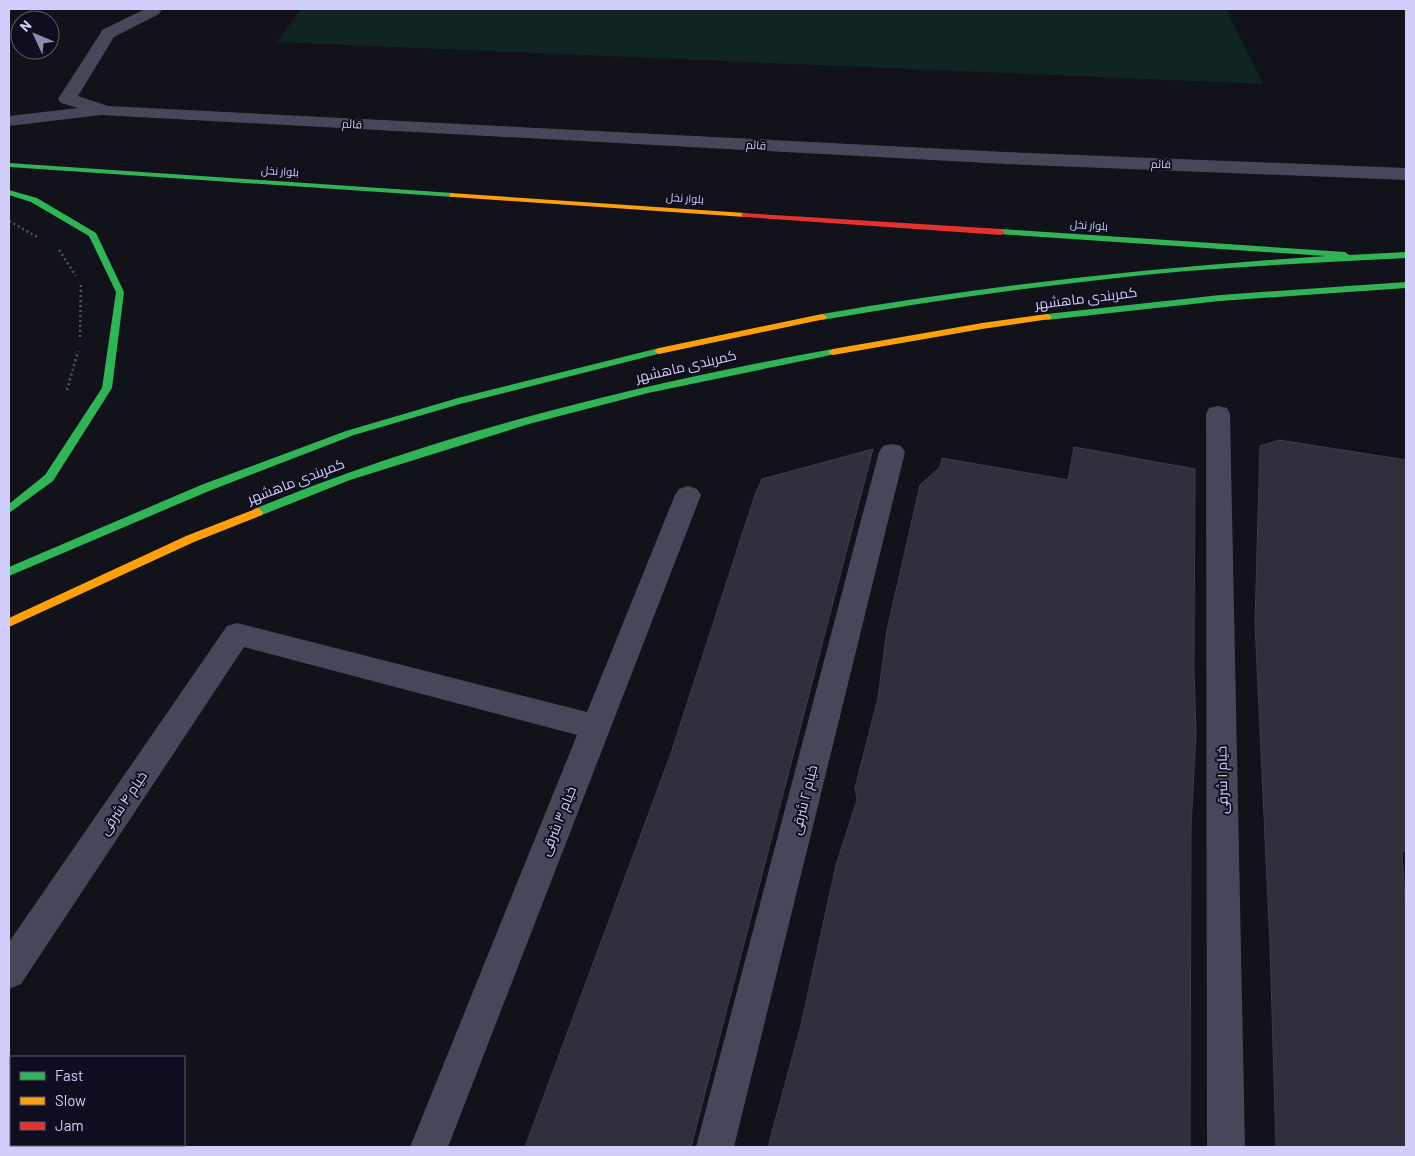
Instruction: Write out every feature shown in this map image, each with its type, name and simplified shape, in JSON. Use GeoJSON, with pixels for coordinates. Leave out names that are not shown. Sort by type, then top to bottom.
{"type":"FeatureCollection","features":[{"type":"Feature","properties":{"kind":"main road","name":"بلوار نخل"},"geometry":{"type":"LineString","coordinates":[[9,165],[1359,256]]}},
{"type":"Feature","properties":{"kind":"main road"},"geometry":{"type":"LineString","coordinates":[[9,192],[34,200],[93,235],[120,292],[107,388],[49,478],[9,509]]}},
{"type":"Feature","properties":{"kind":"main road","name":"کمربندی ماهشهر"},"geometry":{"type":"LineString","coordinates":[[9,572],[168,502],[326,442],[461,401],[609,362],[737,334],[963,295],[1199,267],[1359,256],[1406,255]]}},
{"type":"Feature","properties":{"kind":"main road","name":"کمربندی ماهشهر"},"geometry":{"type":"LineString","coordinates":[[9,623],[190,539],[345,477],[478,435],[626,395],[755,366],[982,326],[1096,311],[1220,298],[1406,285]]}},
{"type":"Feature","properties":{"kind":"street","name":"قائم"},"geometry":{"type":"LineString","coordinates":[[107,111],[68,99],[108,34],[153,11]]}},
{"type":"Feature","properties":{"kind":"street","name":"قائم"},"geometry":{"type":"LineString","coordinates":[[9,121],[107,111],[1006,158],[1406,174]]}},
{"type":"Feature","properties":{"kind":"street","name":"خیام ۱ شرقی"},"geometry":{"type":"LineString","coordinates":[[1218,414],[1226,1147]]}},
{"type":"Feature","properties":{"kind":"street","name":"خیام ۲ شرقی"},"geometry":{"type":"LineString","coordinates":[[715,1147],[892,452]]}},
{"type":"Feature","properties":{"kind":"street","name":"خیام ۳ شرقی"},"geometry":{"type":"LineString","coordinates":[[429,1147],[688,495]]}},
{"type":"Feature","properties":{"kind":"street","name":"خیام ۴ شرقی"},"geometry":{"type":"LineString","coordinates":[[9,972],[237,634],[596,727]]}},
{"type":"Feature","properties":{"kind":"path"},"geometry":{"type":"LineString","coordinates":[[9,221],[43,240]]}},
{"type":"Feature","properties":{"kind":"path"},"geometry":{"type":"LineString","coordinates":[[52,245],[60,250],[81,283],[80,343],[67,391]]}},
{"type":"Feature","properties":{"kind":"green space"},"geometry":{"type":"Polygon","coordinates":[[[301,9],[1226,9],[1263,84],[277,42],[301,9]]]}},
{"type":"Feature","properties":{"kind":"building"},"geometry":{"type":"Polygon","coordinates":[[[1279,440],[1406,460],[1406,852],[1402,851],[1406,916],[1406,1147],[1276,1147],[1270,944],[1255,623],[1260,446],[1279,440]]]}},
{"type":"Feature","properties":{"kind":"building"},"geometry":{"type":"Polygon","coordinates":[[[1074,447],[1195,469],[1194,670],[1196,734],[1191,827],[1190,1147],[768,1147],[801,1025],[836,865],[857,800],[855,788],[878,698],[887,630],[920,485],[940,467],[942,458],[1068,480],[1074,447]]]}},
{"type":"Feature","properties":{"kind":"building"},"geometry":{"type":"Polygon","coordinates":[[[873,449],[691,1147],[525,1147],[670,756],[755,495],[762,479],[873,449]]]}},
{"type":"Feature","properties":{"kind":"traffic: fast"},"geometry":{"type":"LineString","coordinates":[[9,165],[453,195]]}},
{"type":"Feature","properties":{"kind":"traffic: fast"},"geometry":{"type":"LineString","coordinates":[[9,192],[34,200],[93,235],[120,292],[107,388],[49,478],[9,509]]}},
{"type":"Feature","properties":{"kind":"traffic: fast"},"geometry":{"type":"LineString","coordinates":[[1001,232],[1345,255]]}},
{"type":"Feature","properties":{"kind":"traffic: fast"},"geometry":{"type":"LineString","coordinates":[[822,317],[967,293],[1113,276],[1259,263],[1406,255]]}},
{"type":"Feature","properties":{"kind":"traffic: fast"},"geometry":{"type":"LineString","coordinates":[[1047,317],[1220,298],[1406,285]]}},
{"type":"Feature","properties":{"kind":"traffic: fast"},"geometry":{"type":"LineString","coordinates":[[9,572],[205,488],[350,433],[458,401],[659,351]]}},
{"type":"Feature","properties":{"kind":"traffic: fast"},"geometry":{"type":"LineString","coordinates":[[258,512],[346,477],[466,438],[526,421],[710,376],[833,352]]}},
{"type":"Feature","properties":{"kind":"traffic: slow"},"geometry":{"type":"LineString","coordinates":[[453,195],[745,215]]}},
{"type":"Feature","properties":{"kind":"traffic: slow"},"geometry":{"type":"LineString","coordinates":[[659,351],[822,317]]}},
{"type":"Feature","properties":{"kind":"traffic: slow"},"geometry":{"type":"LineString","coordinates":[[833,352],[982,326],[1047,317]]}},
{"type":"Feature","properties":{"kind":"traffic: slow"},"geometry":{"type":"LineString","coordinates":[[9,623],[190,539],[258,512]]}},
{"type":"Feature","properties":{"kind":"traffic: jam"},"geometry":{"type":"LineString","coordinates":[[745,215],[1001,232]]}}]}
